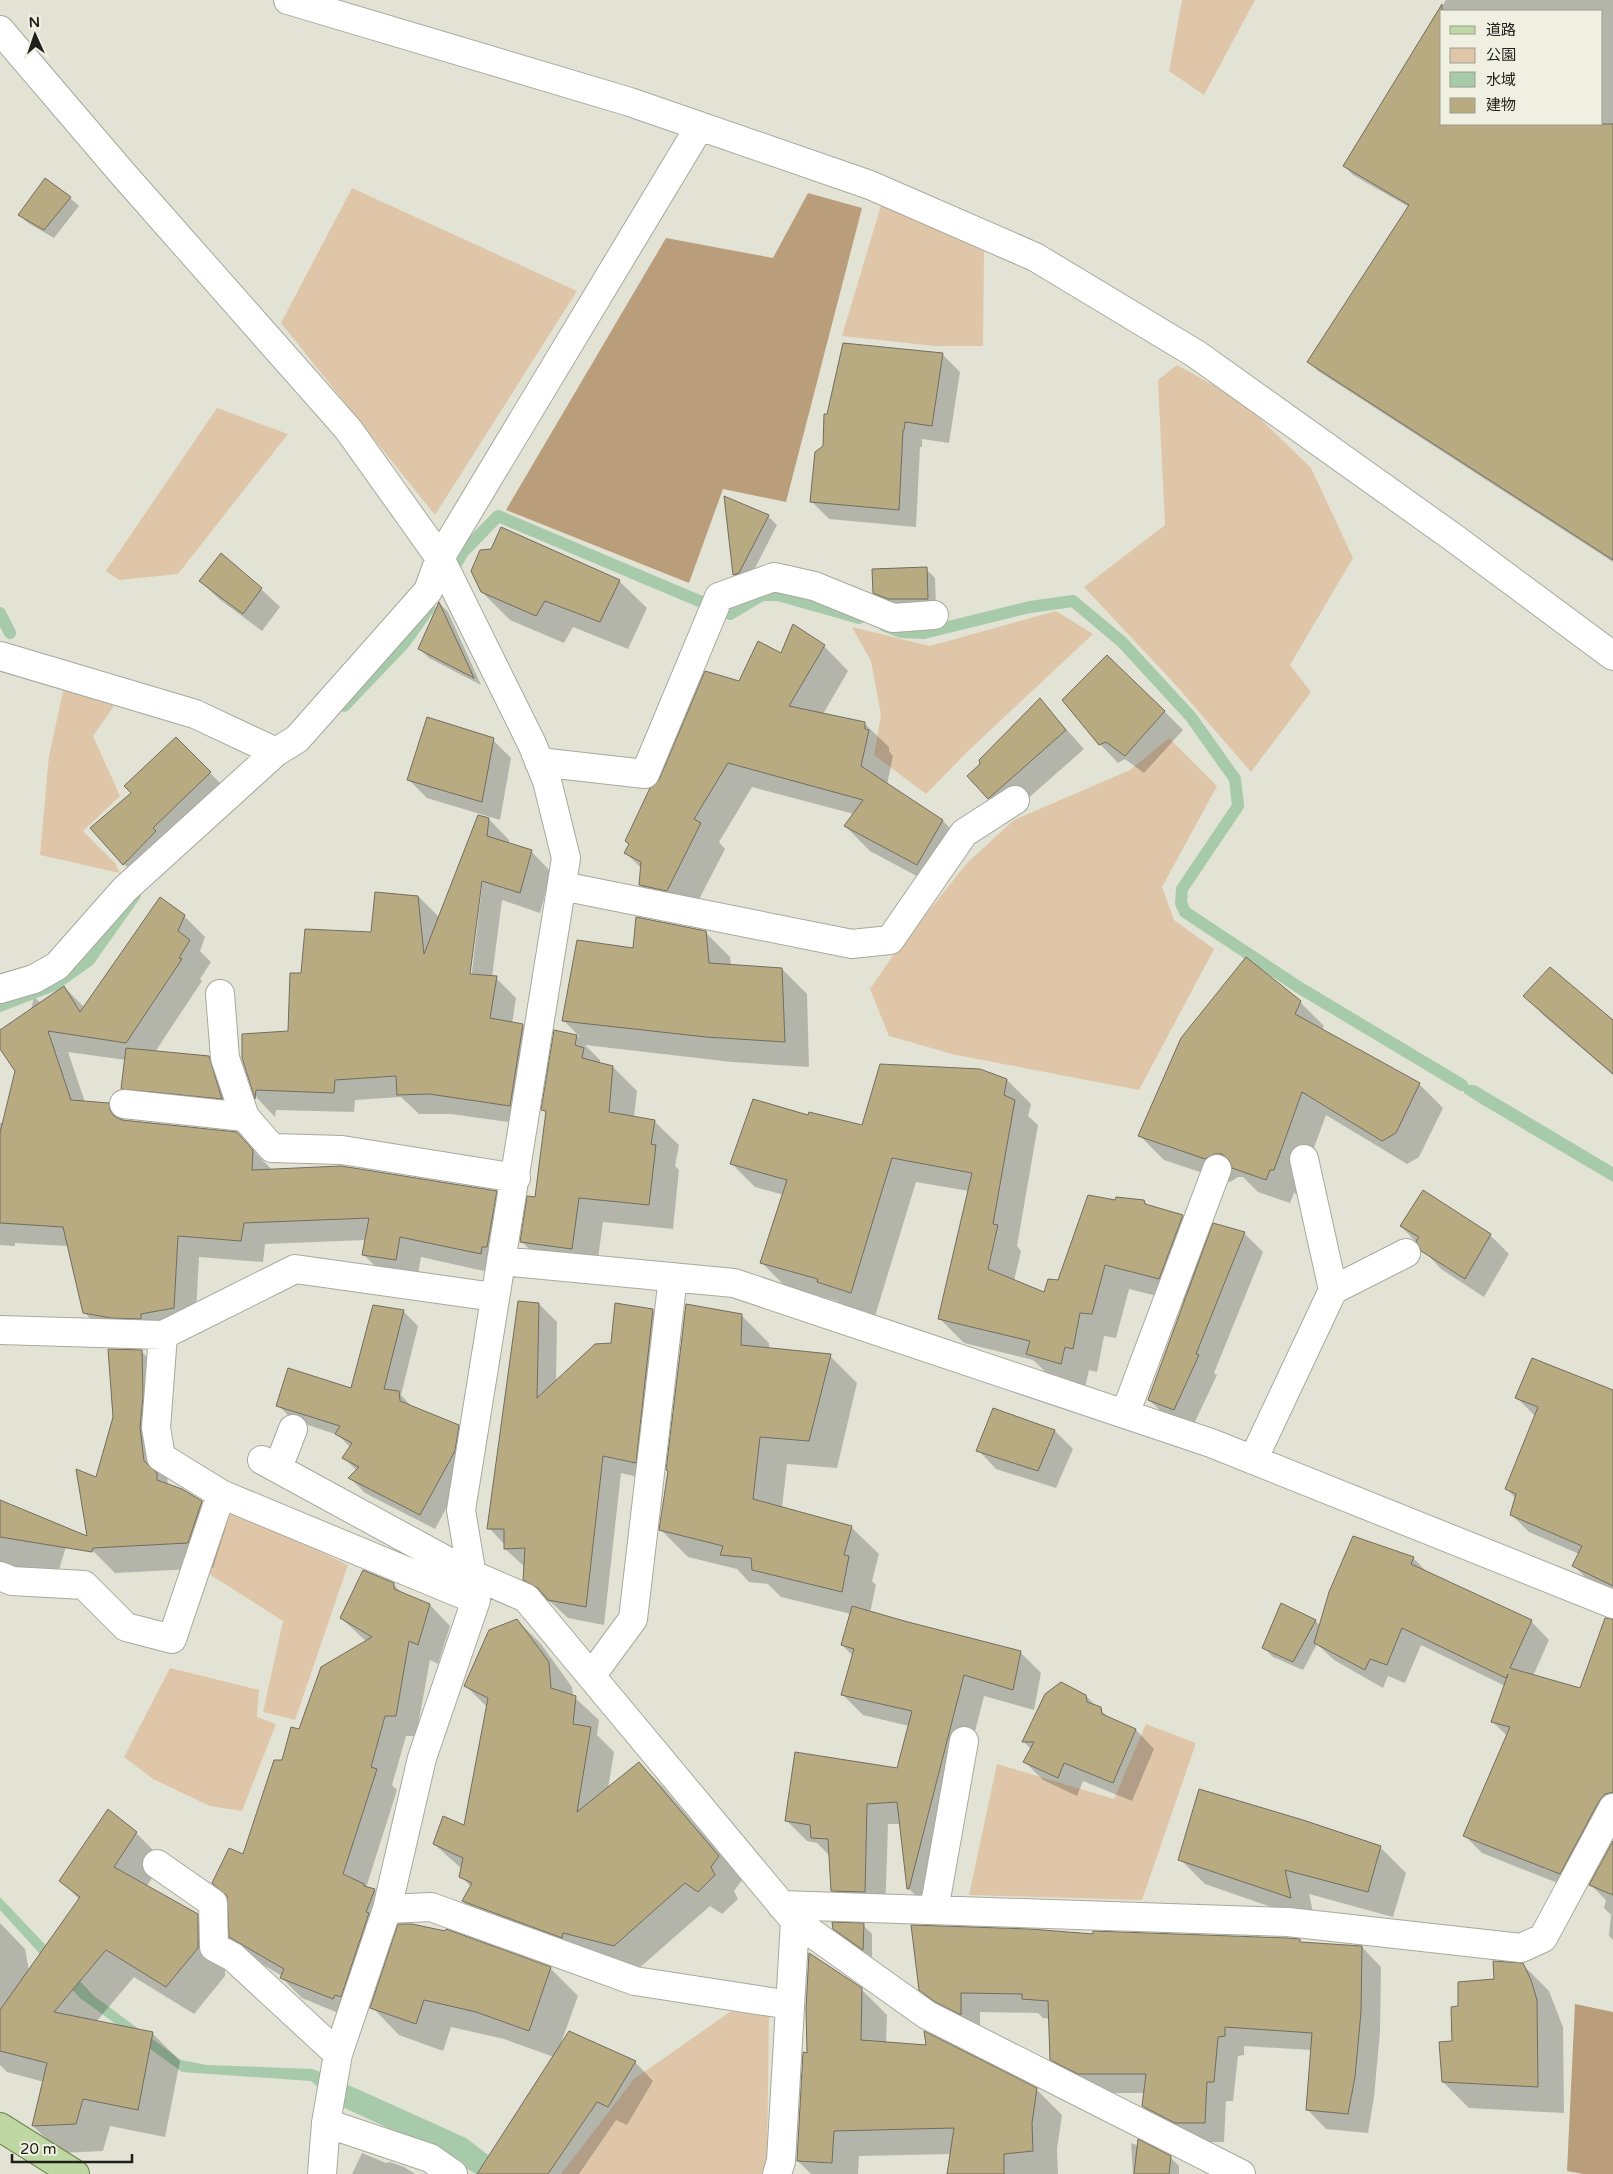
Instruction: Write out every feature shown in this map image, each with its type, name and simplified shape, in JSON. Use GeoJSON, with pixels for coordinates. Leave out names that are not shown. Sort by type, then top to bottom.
{"type":"FeatureCollection","features":[{"type":"Feature","properties":{"kind":"main road"},"geometry":{"type":"LineString","coordinates":[[0,2127],[75,2174]]}},
{"type":"Feature","properties":{"kind":"street"},"geometry":{"type":"LineString","coordinates":[[288,0],[630,102],[700,126],[870,185],[1035,257],[1196,354],[1454,538],[1613,656]]}},
{"type":"Feature","properties":{"kind":"street"},"geometry":{"type":"LineString","coordinates":[[0,30],[129,181],[348,429],[440,558],[540,762],[547,781],[566,858],[516,1178],[494,1297],[461,1510],[476,1600],[422,1758],[387,1909],[338,2054],[326,2123],[322,2174]]}},
{"type":"Feature","properties":{"kind":"street"},"geometry":{"type":"LineString","coordinates":[[0,989],[34,979],[57,966],[125,889],[276,752],[297,739],[314,722],[342,686],[428,591],[440,558],[700,126]]}},
{"type":"Feature","properties":{"kind":"street"},"geometry":{"type":"LineString","coordinates":[[540,762],[645,774],[719,597],[774,577],[814,586],[892,618],[934,615]]}},
{"type":"Feature","properties":{"kind":"street"},"geometry":{"type":"LineString","coordinates":[[0,656],[195,714],[276,752]]}},
{"type":"Feature","properties":{"kind":"street"},"geometry":{"type":"LineString","coordinates":[[562,886],[852,944],[890,940],[964,834],[1015,800]]}},
{"type":"Feature","properties":{"kind":"street"},"geometry":{"type":"LineString","coordinates":[[220,994],[225,1058],[245,1117],[272,1148],[342,1150],[516,1178]]}},
{"type":"Feature","properties":{"kind":"street"},"geometry":{"type":"LineString","coordinates":[[124,1104],[245,1117]]}},
{"type":"Feature","properties":{"kind":"street"},"geometry":{"type":"LineString","coordinates":[[1304,1160],[1333,1290]]}},
{"type":"Feature","properties":{"kind":"street"},"geometry":{"type":"LineString","coordinates":[[1125,1414],[1217,1169]]}},
{"type":"Feature","properties":{"kind":"street"},"geometry":{"type":"LineString","coordinates":[[1252,1460],[1333,1290],[1406,1253]]}},
{"type":"Feature","properties":{"kind":"street"},"geometry":{"type":"LineString","coordinates":[[502,1261],[734,1283],[1211,1443],[1613,1604]]}},
{"type":"Feature","properties":{"kind":"street"},"geometry":{"type":"LineString","coordinates":[[0,1330],[162,1335],[295,1269],[494,1297]]}},
{"type":"Feature","properties":{"kind":"street"},"geometry":{"type":"LineString","coordinates":[[591,1676],[633,1619],[673,1277]]}},
{"type":"Feature","properties":{"kind":"street"},"geometry":{"type":"LineString","coordinates":[[162,1335],[156,1428],[160,1457],[221,1494],[476,1600]]}},
{"type":"Feature","properties":{"kind":"street"},"geometry":{"type":"LineString","coordinates":[[293,1429],[270,1464],[471,1574],[526,1598],[788,1913],[927,2015],[1241,2174]]}},
{"type":"Feature","properties":{"kind":"street"},"geometry":{"type":"LineString","coordinates":[[0,1576],[12,1581],[84,1585],[126,1627],[172,1638],[221,1494]]}},
{"type":"Feature","properties":{"kind":"street"},"geometry":{"type":"LineString","coordinates":[[934,1910],[964,1741]]}},
{"type":"Feature","properties":{"kind":"street"},"geometry":{"type":"LineString","coordinates":[[788,1913],[934,1910],[1288,1922],[1521,1948],[1542,1938],[1613,1808]]}},
{"type":"Feature","properties":{"kind":"street"},"geometry":{"type":"LineString","coordinates":[[157,1864],[213,1903],[214,1947],[233,1957],[338,2054]]}},
{"type":"Feature","properties":{"kind":"street"},"geometry":{"type":"LineString","coordinates":[[387,1909],[431,1907],[635,1981],[790,2005]]}},
{"type":"Feature","properties":{"kind":"street"},"geometry":{"type":"LineString","coordinates":[[778,2174],[790,2005],[788,1913]]}},
{"type":"Feature","properties":{"kind":"street"},"geometry":{"type":"LineString","coordinates":[[326,2123],[430,2158],[453,2174]]}},
{"type":"Feature","properties":{"kind":"green space"},"geometry":{"type":"Polygon","coordinates":[[[1182,0],[1255,0],[1204,95],[1169,71],[1182,0]]]}},
{"type":"Feature","properties":{"kind":"green space"},"geometry":{"type":"Polygon","coordinates":[[[352,188],[577,291],[435,515],[281,323],[352,188]]]}},
{"type":"Feature","properties":{"kind":"green space"},"geometry":{"type":"Polygon","coordinates":[[[883,199],[984,250],[983,346],[935,346],[842,336],[883,199]]]}},
{"type":"Feature","properties":{"kind":"green space"},"geometry":{"type":"Polygon","coordinates":[[[1177,365],[1242,401],[1311,468],[1353,558],[1290,665],[1311,692],[1251,772],[1174,683],[1084,587],[1165,525],[1158,380],[1177,365]]]}},
{"type":"Feature","properties":{"kind":"green space"},"geometry":{"type":"Polygon","coordinates":[[[217,408],[288,434],[178,574],[119,580],[106,571],[217,408]]]}},
{"type":"Feature","properties":{"kind":"green space"},"geometry":{"type":"Polygon","coordinates":[[[1056,611],[1093,634],[968,751],[926,794],[874,755],[881,715],[871,661],[852,627],[930,646],[1056,611]]]}},
{"type":"Feature","properties":{"kind":"green space"},"geometry":{"type":"Polygon","coordinates":[[[64,687],[114,706],[93,736],[120,796],[83,831],[115,863],[120,873],[40,855],[49,756],[64,687]]]}},
{"type":"Feature","properties":{"kind":"green space"},"geometry":{"type":"Polygon","coordinates":[[[1169,738],[1217,786],[1162,887],[1174,920],[1214,949],[1139,1090],[956,1055],[889,1036],[870,989],[892,957],[967,863],[1014,820],[1130,770],[1169,738]]]}},
{"type":"Feature","properties":{"kind":"green space"},"geometry":{"type":"Polygon","coordinates":[[[226,1506],[348,1565],[295,1720],[263,1712],[283,1621],[206,1572],[226,1506]]]}},
{"type":"Feature","properties":{"kind":"green space"},"geometry":{"type":"Polygon","coordinates":[[[170,1668],[259,1690],[257,1717],[276,1724],[242,1811],[210,1806],[153,1779],[124,1757],[170,1668]]]}},
{"type":"Feature","properties":{"kind":"green space"},"geometry":{"type":"Polygon","coordinates":[[[1146,1724],[1196,1743],[1142,1900],[969,1895],[997,1764],[1114,1799],[1146,1724]]]}},
{"type":"Feature","properties":{"kind":"green space"},"geometry":{"type":"Polygon","coordinates":[[[730,2012],[769,2012],[767,2163],[764,2174],[561,2174],[634,2079],[730,2012]]]}},
{"type":"Feature","properties":{"kind":"shaded area"},"geometry":{"type":"Polygon","coordinates":[[[808,193],[862,208],[786,502],[723,489],[689,583],[506,510],[666,238],[773,258],[808,193]]]}},
{"type":"Feature","properties":{"kind":"shaded area"},"geometry":{"type":"Polygon","coordinates":[[[1575,2004],[1613,2012],[1613,2174],[1583,2174],[1567,2171],[1575,2004]]]}},
{"type":"Feature","properties":{"kind":"water"},"geometry":{"type":"Polygon","coordinates":[[[1462,1085],[1475,1085],[1613,1167],[1613,1182],[1481,1104],[1464,1093],[1462,1085]]]}},
{"type":"Feature","properties":{"kind":"water"},"geometry":{"type":"Polygon","coordinates":[[[0,1897],[94,1996],[181,2060],[207,2065],[313,2069],[466,2138],[513,2174],[476,2174],[436,2150],[338,2105],[311,2081],[182,2072],[80,1998],[0,1910],[0,1897]]]}},
{"type":"Feature","properties":{"kind":"building"},"geometry":{"type":"Polygon","coordinates":[[[1442,4],[1442,10],[1440,10],[1440,125],[1613,124],[1613,560],[1307,362],[1409,205],[1343,166],[1442,4]]]}},
{"type":"Feature","properties":{"kind":"building"},"geometry":{"type":"Polygon","coordinates":[[[45,178],[71,197],[44,230],[18,215],[45,178]]]}},
{"type":"Feature","properties":{"kind":"building"},"geometry":{"type":"Polygon","coordinates":[[[843,343],[943,353],[932,426],[905,422],[899,510],[810,502],[815,452],[823,446],[824,414],[827,414],[843,343]]]}},
{"type":"Feature","properties":{"kind":"building"},"geometry":{"type":"Polygon","coordinates":[[[724,496],[769,515],[739,573],[733,575],[724,496]]]}},
{"type":"Feature","properties":{"kind":"building"},"geometry":{"type":"Polygon","coordinates":[[[501,527],[620,580],[600,622],[545,601],[536,616],[481,592],[471,571],[480,550],[491,549],[501,527]]]}},
{"type":"Feature","properties":{"kind":"building"},"geometry":{"type":"Polygon","coordinates":[[[221,553],[262,588],[243,614],[199,581],[221,553]]]}},
{"type":"Feature","properties":{"kind":"building"},"geometry":{"type":"Polygon","coordinates":[[[927,567],[928,599],[888,599],[873,593],[872,569],[927,567]]]}},
{"type":"Feature","properties":{"kind":"building"},"geometry":{"type":"Polygon","coordinates":[[[439,602],[474,678],[418,649],[439,602]]]}},
{"type":"Feature","properties":{"kind":"building"},"geometry":{"type":"Polygon","coordinates":[[[793,624],[825,645],[789,706],[865,722],[865,729],[869,730],[861,766],[943,820],[917,865],[844,826],[863,800],[728,763],[694,819],[701,823],[667,891],[639,885],[641,862],[624,853],[629,844],[625,841],[650,788],[659,780],[705,671],[739,681],[758,641],[781,653],[793,624]]]}},
{"type":"Feature","properties":{"kind":"building"},"geometry":{"type":"Polygon","coordinates":[[[1107,655],[1165,711],[1125,756],[1106,742],[1099,745],[1062,700],[1107,655]]]}},
{"type":"Feature","properties":{"kind":"building"},"geometry":{"type":"Polygon","coordinates":[[[1040,698],[1066,730],[988,799],[967,776],[980,764],[979,760],[1040,698]]]}},
{"type":"Feature","properties":{"kind":"building"},"geometry":{"type":"Polygon","coordinates":[[[427,717],[494,738],[482,802],[407,780],[427,717]]]}},
{"type":"Feature","properties":{"kind":"building"},"geometry":{"type":"Polygon","coordinates":[[[176,737],[211,772],[153,828],[156,831],[123,865],[90,828],[131,793],[124,786],[176,737]]]}},
{"type":"Feature","properties":{"kind":"building"},"geometry":{"type":"Polygon","coordinates":[[[478,815],[489,818],[487,836],[532,850],[520,893],[482,881],[470,974],[497,976],[490,1018],[523,1024],[510,1106],[429,1094],[397,1095],[396,1076],[335,1080],[334,1093],[256,1090],[255,1099],[242,1058],[242,1034],[288,1031],[290,973],[301,973],[305,929],[371,932],[375,892],[418,896],[424,954],[478,815]]]}},
{"type":"Feature","properties":{"kind":"building"},"geometry":{"type":"Polygon","coordinates":[[[160,897],[185,915],[178,931],[190,940],[179,958],[182,959],[126,1043],[48,1031],[71,1100],[109,1103],[110,1110],[114,1116],[122,1120],[237,1132],[253,1150],[252,1170],[341,1166],[497,1191],[487,1247],[482,1247],[481,1254],[400,1237],[396,1260],[362,1255],[369,1218],[244,1223],[241,1241],[178,1236],[174,1308],[141,1314],[141,1319],[111,1318],[83,1313],[63,1227],[0,1223],[0,1133],[15,1071],[0,1049],[0,1030],[64,986],[80,1012],[160,897]]]}},
{"type":"Feature","properties":{"kind":"building"},"geometry":{"type":"Polygon","coordinates":[[[636,917],[706,931],[709,963],[782,968],[785,1042],[706,1037],[562,1021],[577,940],[633,948],[636,917]]]}},
{"type":"Feature","properties":{"kind":"building"},"geometry":{"type":"Polygon","coordinates":[[[1246,957],[1301,1001],[1295,1014],[1420,1083],[1396,1133],[1382,1141],[1302,1092],[1274,1170],[1270,1170],[1266,1180],[1232,1168],[1229,1160],[1222,1154],[1214,1154],[1205,1159],[1138,1136],[1181,1038],[1246,957]]]}},
{"type":"Feature","properties":{"kind":"building"},"geometry":{"type":"Polygon","coordinates":[[[1550,967],[1613,1020],[1613,1074],[1523,996],[1550,967]]]}},
{"type":"Feature","properties":{"kind":"building"},"geometry":{"type":"Polygon","coordinates":[[[554,1030],[577,1035],[575,1045],[584,1048],[582,1058],[613,1066],[609,1112],[655,1120],[651,1144],[656,1145],[649,1205],[579,1198],[572,1249],[520,1242],[527,1196],[535,1197],[546,1111],[541,1110],[554,1030]]]}},
{"type":"Feature","properties":{"kind":"building"},"geometry":{"type":"Polygon","coordinates":[[[126,1048],[209,1056],[222,1099],[121,1089],[126,1048]]]}},
{"type":"Feature","properties":{"kind":"building"},"geometry":{"type":"Polygon","coordinates":[[[880,1064],[980,1069],[1007,1079],[1004,1095],[1015,1100],[993,1224],[998,1225],[988,1269],[1044,1292],[1048,1279],[1058,1280],[1088,1195],[1115,1200],[1116,1197],[1144,1200],[1145,1204],[1183,1215],[1159,1279],[1105,1265],[1092,1314],[1080,1313],[1073,1349],[1065,1347],[1061,1364],[1026,1354],[1030,1341],[938,1319],[972,1173],[892,1158],[851,1293],[817,1282],[818,1279],[760,1263],[787,1180],[730,1164],[753,1099],[808,1115],[809,1112],[862,1125],[880,1064]]]}},
{"type":"Feature","properties":{"kind":"building"},"geometry":{"type":"Polygon","coordinates":[[[1423,1190],[1491,1234],[1465,1279],[1421,1251],[1416,1241],[1419,1237],[1400,1226],[1423,1190]]]}},
{"type":"Feature","properties":{"kind":"building"},"geometry":{"type":"Polygon","coordinates":[[[1213,1223],[1245,1232],[1196,1354],[1199,1355],[1174,1410],[1148,1400],[1213,1223]]]}},
{"type":"Feature","properties":{"kind":"building"},"geometry":{"type":"Polygon","coordinates":[[[518,1301],[539,1303],[537,1398],[595,1344],[611,1343],[615,1303],[653,1309],[636,1463],[603,1456],[586,1607],[548,1600],[538,1588],[523,1580],[525,1548],[504,1549],[504,1529],[487,1529],[518,1301]]]}},
{"type":"Feature","properties":{"kind":"building"},"geometry":{"type":"Polygon","coordinates":[[[686,1304],[742,1314],[741,1345],[831,1354],[809,1441],[760,1437],[753,1499],[852,1526],[844,1555],[849,1556],[842,1592],[752,1570],[751,1558],[720,1555],[723,1546],[659,1530],[668,1471],[666,1470],[686,1304]]]}},
{"type":"Feature","properties":{"kind":"building"},"geometry":{"type":"Polygon","coordinates":[[[373,1305],[404,1310],[384,1389],[399,1391],[400,1401],[459,1425],[455,1451],[420,1515],[348,1478],[359,1467],[342,1458],[352,1443],[335,1434],[340,1426],[276,1406],[288,1368],[351,1388],[373,1305]]]}},
{"type":"Feature","properties":{"kind":"building"},"geometry":{"type":"Polygon","coordinates":[[[108,1349],[142,1350],[143,1396],[140,1427],[144,1461],[157,1473],[157,1480],[182,1489],[202,1501],[188,1543],[93,1548],[92,1552],[0,1537],[0,1500],[87,1536],[76,1469],[96,1477],[113,1417],[108,1349]]]}},
{"type":"Feature","properties":{"kind":"building"},"geometry":{"type":"Polygon","coordinates":[[[1532,1358],[1613,1390],[1613,1586],[1572,1566],[1582,1546],[1510,1515],[1516,1494],[1505,1489],[1538,1407],[1515,1398],[1532,1358]]]}},
{"type":"Feature","properties":{"kind":"building"},"geometry":{"type":"Polygon","coordinates":[[[993,1408],[1055,1430],[1038,1471],[976,1451],[993,1408]]]}},
{"type":"Feature","properties":{"kind":"building"},"geometry":{"type":"Polygon","coordinates":[[[1353,1536],[1414,1557],[1411,1564],[1532,1620],[1510,1668],[1580,1688],[1605,1618],[1613,1619],[1613,1792],[1605,1794],[1599,1801],[1560,1874],[1463,1836],[1510,1727],[1491,1722],[1508,1674],[1506,1678],[1402,1628],[1387,1665],[1370,1659],[1365,1670],[1314,1643],[1329,1592],[1353,1536]]]}},
{"type":"Feature","properties":{"kind":"building"},"geometry":{"type":"Polygon","coordinates":[[[363,1570],[394,1583],[394,1589],[430,1604],[418,1645],[409,1641],[396,1716],[385,1716],[371,1767],[377,1769],[343,1874],[364,1884],[364,1886],[375,1889],[366,1912],[369,1913],[341,1997],[335,1995],[333,1999],[280,1978],[284,1969],[229,1937],[227,1896],[212,1883],[229,1848],[243,1854],[274,1760],[282,1760],[291,1727],[299,1729],[321,1667],[372,1637],[340,1618],[363,1570]]]}},
{"type":"Feature","properties":{"kind":"building"},"geometry":{"type":"Polygon","coordinates":[[[1281,1603],[1316,1620],[1293,1662],[1262,1648],[1281,1603]]]}},
{"type":"Feature","properties":{"kind":"building"},"geometry":{"type":"Polygon","coordinates":[[[852,1606],[1021,1651],[1013,1690],[964,1675],[909,1889],[907,1889],[897,1802],[867,1804],[865,1892],[831,1891],[828,1839],[811,1838],[810,1825],[785,1821],[795,1752],[897,1768],[912,1711],[841,1695],[854,1649],[841,1645],[852,1606]]]}},
{"type":"Feature","properties":{"kind":"building"},"geometry":{"type":"Polygon","coordinates":[[[517,1619],[549,1662],[551,1688],[576,1696],[573,1724],[591,1727],[577,1812],[639,1762],[719,1856],[711,1867],[715,1875],[698,1892],[685,1883],[614,1946],[563,1933],[562,1938],[462,1901],[472,1883],[459,1877],[463,1858],[433,1844],[443,1816],[464,1825],[488,1698],[464,1686],[489,1630],[517,1619]]]}},
{"type":"Feature","properties":{"kind":"building"},"geometry":{"type":"Polygon","coordinates":[[[1061,1682],[1086,1695],[1087,1702],[1101,1707],[1102,1714],[1136,1729],[1113,1783],[1064,1763],[1058,1778],[1023,1762],[1034,1742],[1022,1742],[1045,1694],[1061,1682]]]}},
{"type":"Feature","properties":{"kind":"building"},"geometry":{"type":"Polygon","coordinates":[[[1199,1789],[1381,1846],[1368,1892],[1285,1870],[1291,1898],[1178,1860],[1199,1789]]]}},
{"type":"Feature","properties":{"kind":"building"},"geometry":{"type":"Polygon","coordinates":[[[108,1809],[137,1832],[114,1867],[198,1914],[198,1948],[166,1987],[106,1950],[54,2012],[153,2032],[138,2110],[83,2099],[76,2124],[32,2126],[47,2063],[0,2051],[0,2010],[80,1897],[59,1881],[108,1809]]]}},
{"type":"Feature","properties":{"kind":"building"},"geometry":{"type":"Polygon","coordinates":[[[1613,1841],[1613,1895],[1589,1885],[1613,1841]]]}},
{"type":"Feature","properties":{"kind":"building"},"geometry":{"type":"Polygon","coordinates":[[[832,1922],[864,1923],[863,1950],[833,1929],[832,1922]]]}},
{"type":"Feature","properties":{"kind":"building"},"geometry":{"type":"Polygon","coordinates":[[[398,1924],[412,1924],[445,1931],[446,1929],[551,1967],[529,2031],[476,2012],[424,2000],[416,2024],[370,2008],[398,1924]]]}},
{"type":"Feature","properties":{"kind":"building"},"geometry":{"type":"Polygon","coordinates":[[[911,1925],[1030,1929],[1093,1934],[1093,1931],[1287,1938],[1300,1939],[1300,1942],[1362,1946],[1361,2012],[1355,2077],[1348,2114],[1306,2110],[1312,2033],[1225,2027],[1225,2036],[1218,2037],[1214,2082],[1207,2082],[1205,2123],[1175,2123],[1142,2106],[1146,2074],[1078,2074],[1050,2060],[1048,2001],[1022,1999],[1022,1994],[961,1993],[961,2015],[935,2002],[919,1990],[911,1925]]]}},
{"type":"Feature","properties":{"kind":"building"},"geometry":{"type":"Polygon","coordinates":[[[809,1953],[862,1988],[861,2040],[926,2045],[924,2031],[1037,2088],[1032,2123],[1033,2151],[1004,2154],[1004,2174],[947,2174],[954,2128],[834,2131],[832,2163],[797,2161],[803,2052],[807,2053],[806,2009],[809,1953]]]}},
{"type":"Feature","properties":{"kind":"building"},"geometry":{"type":"Polygon","coordinates":[[[1493,1961],[1523,1963],[1531,1980],[1537,2000],[1538,2087],[1442,2082],[1439,2042],[1452,2041],[1451,2007],[1458,2006],[1458,1982],[1494,1979],[1493,1961]]]}},
{"type":"Feature","properties":{"kind":"building"},"geometry":{"type":"Polygon","coordinates":[[[569,2031],[636,2061],[608,2107],[597,2102],[548,2174],[477,2174],[569,2031]]]}},
{"type":"Feature","properties":{"kind":"building"},"geometry":{"type":"Polygon","coordinates":[[[1138,2139],[1171,2156],[1169,2174],[1134,2174],[1138,2139]]]}},
{"type":"Feature","properties":{"kind":"waterway"},"geometry":{"type":"LineString","coordinates":[[449,576],[463,552],[498,516],[730,614],[762,595],[778,595],[859,618]]}},
{"type":"Feature","properties":{"kind":"waterway"},"geometry":{"type":"LineString","coordinates":[[885,626],[901,632],[924,633],[1030,607],[1073,601],[1122,642],[1191,717],[1235,779],[1238,806],[1182,889],[1181,903],[1185,912],[1300,988],[1462,1085]]}},
{"type":"Feature","properties":{"kind":"waterway"},"geometry":{"type":"LineString","coordinates":[[344,706],[405,642],[429,608]]}},
{"type":"Feature","properties":{"kind":"waterway"},"geometry":{"type":"LineString","coordinates":[[0,613],[10,633]]}},
{"type":"Feature","properties":{"kind":"waterway"},"geometry":{"type":"LineString","coordinates":[[0,1006],[54,985],[89,960],[135,895]]}}]}
